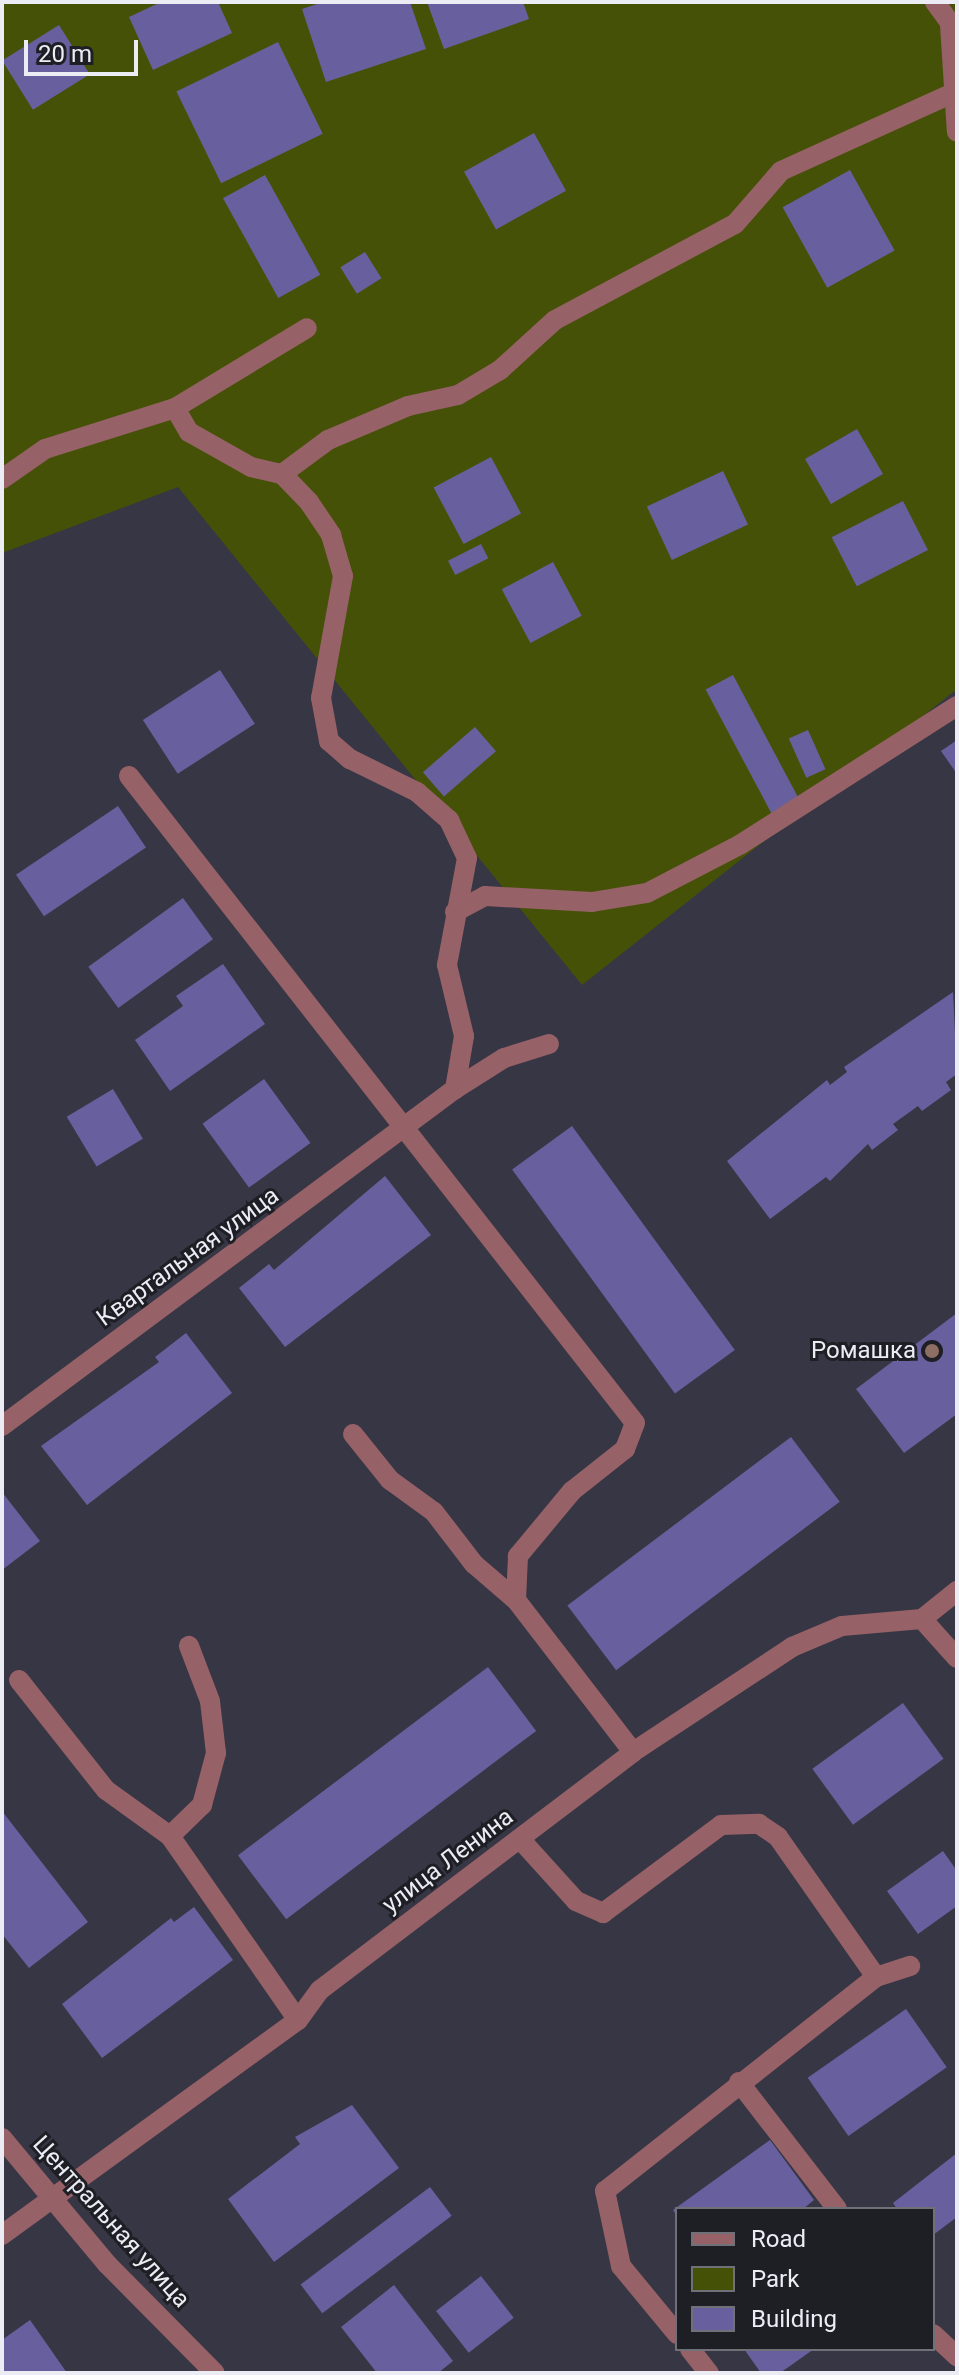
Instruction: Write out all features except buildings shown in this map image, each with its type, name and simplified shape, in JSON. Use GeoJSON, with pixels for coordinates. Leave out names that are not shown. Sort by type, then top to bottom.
{"type":"FeatureCollection","features":[{"type":"Feature","properties":{"kind":"street"},"geometry":{"type":"LineString","coordinates":[[935,2],[953,29],[957,132]]}},
{"type":"Feature","properties":{"kind":"street"},"geometry":{"type":"LineString","coordinates":[[282,474],[328,440],[408,406],[458,395],[500,370],[555,320],[735,224],[781,171],[956,91]]}},
{"type":"Feature","properties":{"kind":"street"},"geometry":{"type":"LineString","coordinates":[[2,479],[45,449],[175,408],[307,328]]}},
{"type":"Feature","properties":{"kind":"street"},"geometry":{"type":"LineString","coordinates":[[175,408],[189,432],[251,467],[282,474],[331,535],[343,576],[321,698],[329,741],[350,759],[417,792],[449,820],[467,858],[447,965],[464,1036],[455,1089]]}},
{"type":"Feature","properties":{"kind":"street"},"geometry":{"type":"LineString","coordinates":[[455,912],[485,896],[592,902],[647,893],[741,844],[957,706]]}},
{"type":"Feature","properties":{"kind":"street"},"geometry":{"type":"LineString","coordinates":[[129,776],[635,1423],[625,1449],[572,1491],[518,1556],[516,1600]]}},
{"type":"Feature","properties":{"kind":"street","name":"Квартальная улица"},"geometry":{"type":"LineString","coordinates":[[2,1426],[406,1130],[455,1089],[504,1058],[549,1044]]}},
{"type":"Feature","properties":{"kind":"street"},"geometry":{"type":"LineString","coordinates":[[353,1434],[390,1480],[434,1512],[474,1564],[516,1600],[633,1752]]}},
{"type":"Feature","properties":{"kind":"street"},"geometry":{"type":"LineString","coordinates":[[957,1591],[922,1619],[957,1658]]}},
{"type":"Feature","properties":{"kind":"street","name":"улица Ленина"},"geometry":{"type":"LineString","coordinates":[[2,2235],[51,2195],[298,2020],[320,1990],[633,1752],[792,1647],[842,1626],[922,1619]]}},
{"type":"Feature","properties":{"kind":"street"},"geometry":{"type":"LineString","coordinates":[[170,1836],[202,1805],[216,1753],[210,1701],[189,1646]]}},
{"type":"Feature","properties":{"kind":"street"},"geometry":{"type":"LineString","coordinates":[[19,1680],[106,1790],[170,1836],[298,2020]]}},
{"type":"Feature","properties":{"kind":"street"},"geometry":{"type":"LineString","coordinates":[[520,1839],[576,1901],[603,1913],[721,1825],[759,1824],[778,1837],[876,1977]]}},
{"type":"Feature","properties":{"kind":"street"},"geometry":{"type":"LineString","coordinates":[[675,2332],[621,2266],[605,2191],[739,2082],[876,1977],[910,1966]]}},
{"type":"Feature","properties":{"kind":"street"},"geometry":{"type":"LineString","coordinates":[[739,2082],[835,2207]]}},
{"type":"Feature","properties":{"kind":"street","name":"Центральная улица"},"geometry":{"type":"LineString","coordinates":[[2,2138],[107,2264],[215,2373]]}},
{"type":"Feature","properties":{"kind":"street"},"geometry":{"type":"LineString","coordinates":[[935,2336],[957,2356]]}},
{"type":"Feature","properties":{"kind":"street"},"geometry":{"type":"LineString","coordinates":[[692,2351],[709,2373]]}},
{"type":"Feature","properties":{"kind":"green space"},"geometry":{"type":"Polygon","coordinates":[[[2,2],[957,2],[957,689],[582,985],[178,487],[2,553],[2,2]]]}},
{"type":"Feature","properties":{"kind":"place","name":"Ромашка"},"geometry":{"type":"Point","coordinates":[932,1351]}}]}
